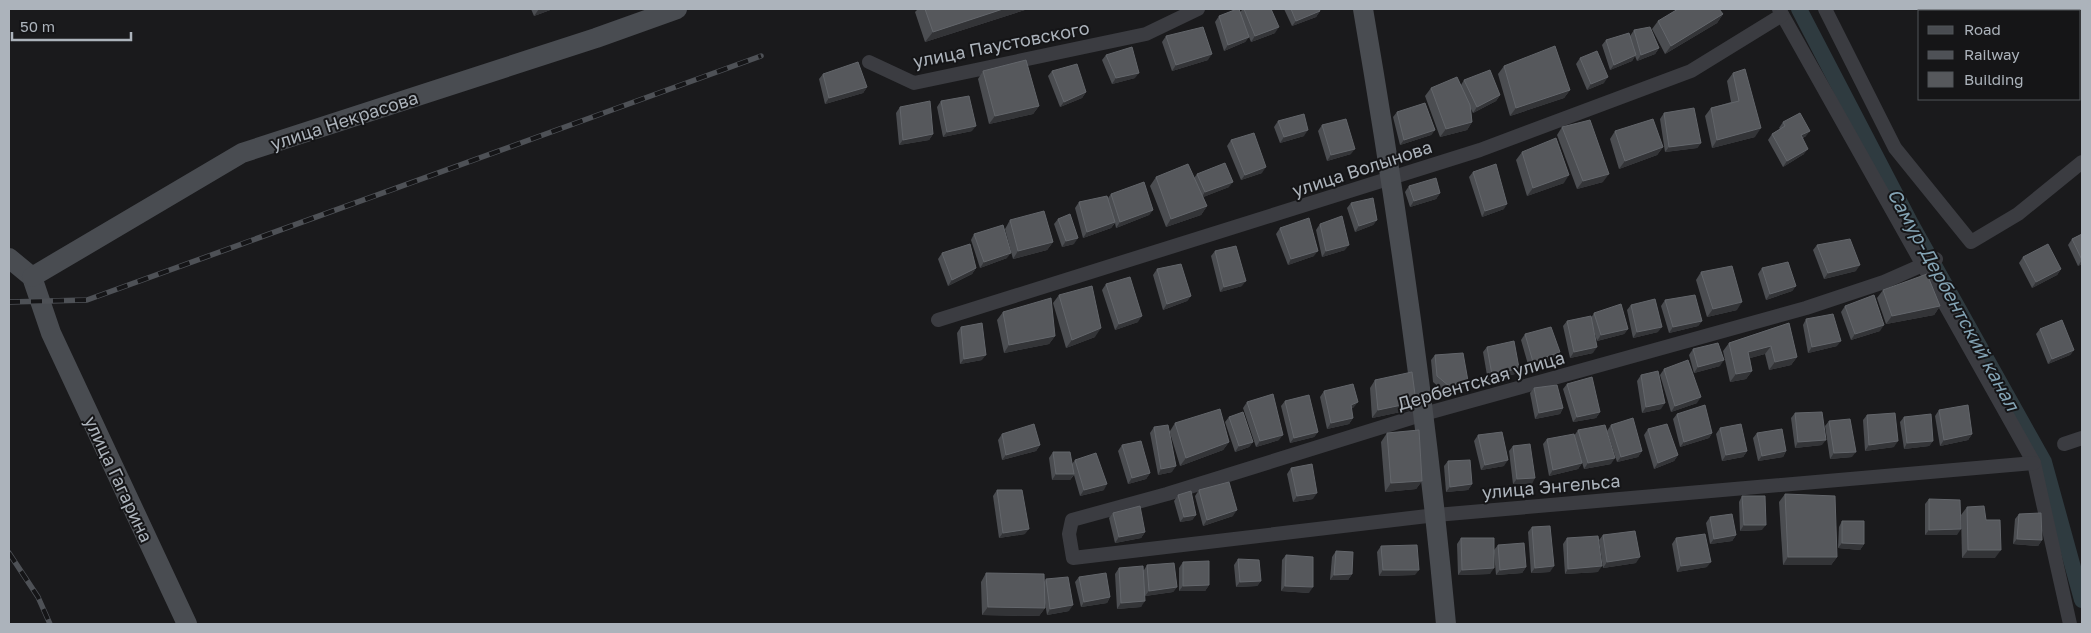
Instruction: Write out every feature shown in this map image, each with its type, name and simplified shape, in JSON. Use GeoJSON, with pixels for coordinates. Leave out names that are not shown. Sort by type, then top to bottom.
{"type":"FeatureCollection","features":[{"type":"Feature","properties":{"kind":"street","name":"улица Некрасова"},"geometry":{"type":"LineString","coordinates":[[32,277],[242,153],[596,38],[677,9]]}},
{"type":"Feature","properties":{"kind":"street","name":"улица Паустовского"},"geometry":{"type":"LineString","coordinates":[[869,62],[914,83],[1146,34],[1198,9]]}},
{"type":"Feature","properties":{"kind":"street"},"geometry":{"type":"LineString","coordinates":[[1363,9],[1392,179],[1424,414],[1446,624]]}},
{"type":"Feature","properties":{"kind":"street"},"geometry":{"type":"LineString","coordinates":[[1825,9],[1895,148],[1971,242],[2018,214],[2082,162]]}},
{"type":"Feature","properties":{"kind":"street"},"geometry":{"type":"LineString","coordinates":[[1781,12],[2034,464],[2070,624]]}},
{"type":"Feature","properties":{"kind":"street","name":"улица Волынова"},"geometry":{"type":"LineString","coordinates":[[938,320],[1480,150],[1691,71],[1781,12]]}},
{"type":"Feature","properties":{"kind":"street"},"geometry":{"type":"LineString","coordinates":[[9,258],[32,277]]}},
{"type":"Feature","properties":{"kind":"street","name":"Дербентская улица"},"geometry":{"type":"LineString","coordinates":[[1073,558],[1069,534],[1072,520],[1167,494],[1424,414],[1806,308],[1884,282],[1936,259]]}},
{"type":"Feature","properties":{"kind":"street","name":"улица Гагарина"},"geometry":{"type":"LineString","coordinates":[[32,277],[51,333],[187,624]]}},
{"type":"Feature","properties":{"kind":"street"},"geometry":{"type":"LineString","coordinates":[[2064,444],[2082,438]]}},
{"type":"Feature","properties":{"kind":"street","name":"улица Энгельса"},"geometry":{"type":"LineString","coordinates":[[1073,558],[1436,515],[2034,464]]}},
{"type":"Feature","properties":{"kind":"building"},"geometry":{"type":"Polygon","coordinates":[[[925,9],[1003,9],[933,32],[925,9]]]}},
{"type":"Feature","properties":{"kind":"building"},"geometry":{"type":"Polygon","coordinates":[[[1239,9],[1249,37],[1228,45],[1219,16],[1239,9]]]}},
{"type":"Feature","properties":{"kind":"building"},"geometry":{"type":"Polygon","coordinates":[[[1244,9],[1271,9],[1279,27],[1255,36],[1244,9]]]}},
{"type":"Feature","properties":{"kind":"building"},"geometry":{"type":"Polygon","coordinates":[[[1291,9],[1319,9],[1320,11],[1296,21],[1291,9]]]}},
{"type":"Feature","properties":{"kind":"building"},"geometry":{"type":"Polygon","coordinates":[[[1678,9],[1719,9],[1723,14],[1671,46],[1658,21],[1678,9]]]}},
{"type":"Feature","properties":{"kind":"building"},"geometry":{"type":"Polygon","coordinates":[[[1203,27],[1212,54],[1176,65],[1166,36],[1203,27]]]}},
{"type":"Feature","properties":{"kind":"building"},"geometry":{"type":"Polygon","coordinates":[[[1650,27],[1659,48],[1641,55],[1634,30],[1650,27]]]}},
{"type":"Feature","properties":{"kind":"building"},"geometry":{"type":"Polygon","coordinates":[[[1629,33],[1636,55],[1614,65],[1606,40],[1629,33]]]}},
{"type":"Feature","properties":{"kind":"building"},"geometry":{"type":"Polygon","coordinates":[[[1555,46],[1570,90],[1516,108],[1504,66],[1555,46]]]}},
{"type":"Feature","properties":{"kind":"building"},"geometry":{"type":"Polygon","coordinates":[[[1132,47],[1139,73],[1116,78],[1106,55],[1132,47]]]}},
{"type":"Feature","properties":{"kind":"building"},"geometry":{"type":"Polygon","coordinates":[[[1597,51],[1608,77],[1591,84],[1580,58],[1597,51]]]}},
{"type":"Feature","properties":{"kind":"building"},"geometry":{"type":"Polygon","coordinates":[[[1026,60],[1039,106],[995,116],[983,71],[1026,60]]]}},
{"type":"Feature","properties":{"kind":"building"},"geometry":{"type":"Polygon","coordinates":[[[858,62],[867,87],[829,98],[823,74],[858,62]]]}},
{"type":"Feature","properties":{"kind":"building"},"geometry":{"type":"Polygon","coordinates":[[[1077,64],[1086,92],[1064,102],[1052,71],[1077,64]]]}},
{"type":"Feature","properties":{"kind":"building"},"geometry":{"type":"Polygon","coordinates":[[[1745,69],[1761,128],[1717,140],[1711,108],[1739,101],[1733,73],[1745,69]]]}},
{"type":"Feature","properties":{"kind":"building"},"geometry":{"type":"Polygon","coordinates":[[[1490,70],[1500,95],[1477,107],[1464,80],[1490,70]]]}},
{"type":"Feature","properties":{"kind":"building"},"geometry":{"type":"Polygon","coordinates":[[[1457,77],[1470,105],[1472,122],[1446,129],[1431,88],[1457,77]]]}},
{"type":"Feature","properties":{"kind":"building"},"geometry":{"type":"Polygon","coordinates":[[[969,96],[976,126],[947,132],[941,101],[969,96]]]}},
{"type":"Feature","properties":{"kind":"building"},"geometry":{"type":"Polygon","coordinates":[[[930,101],[933,134],[903,140],[900,107],[930,101]]]}},
{"type":"Feature","properties":{"kind":"building"},"geometry":{"type":"Polygon","coordinates":[[[1425,103],[1435,130],[1404,140],[1397,112],[1425,103]]]}},
{"type":"Feature","properties":{"kind":"building"},"geometry":{"type":"Polygon","coordinates":[[[1694,108],[1701,143],[1669,147],[1664,113],[1694,108]]]}},
{"type":"Feature","properties":{"kind":"building"},"geometry":{"type":"Polygon","coordinates":[[[1800,113],[1810,131],[1801,135],[1808,149],[1787,161],[1772,134],[1785,126],[1783,122],[1800,113]]]}},
{"type":"Feature","properties":{"kind":"building"},"geometry":{"type":"Polygon","coordinates":[[[1304,114],[1308,130],[1284,137],[1278,121],[1304,114]]]}},
{"type":"Feature","properties":{"kind":"building"},"geometry":{"type":"Polygon","coordinates":[[[1346,119],[1355,149],[1331,155],[1322,125],[1346,119]]]}},
{"type":"Feature","properties":{"kind":"building"},"geometry":{"type":"Polygon","coordinates":[[[1653,119],[1663,147],[1625,161],[1615,131],[1653,119]]]}},
{"type":"Feature","properties":{"kind":"building"},"geometry":{"type":"Polygon","coordinates":[[[1590,120],[1609,174],[1583,181],[1562,127],[1590,120]]]}},
{"type":"Feature","properties":{"kind":"building"},"geometry":{"type":"Polygon","coordinates":[[[1254,133],[1266,167],[1245,175],[1231,140],[1254,133]]]}},
{"type":"Feature","properties":{"kind":"building"},"geometry":{"type":"Polygon","coordinates":[[[1556,138],[1569,175],[1533,188],[1522,152],[1556,138]]]}},
{"type":"Feature","properties":{"kind":"building"},"geometry":{"type":"Polygon","coordinates":[[[1225,163],[1233,182],[1205,192],[1197,174],[1225,163]]]}},
{"type":"Feature","properties":{"kind":"building"},"geometry":{"type":"Polygon","coordinates":[[[1188,164],[1207,206],[1171,219],[1156,177],[1188,164]]]}},
{"type":"Feature","properties":{"kind":"building"},"geometry":{"type":"Polygon","coordinates":[[[1496,164],[1507,204],[1485,211],[1473,172],[1496,164]]]}},
{"type":"Feature","properties":{"kind":"building"},"geometry":{"type":"Polygon","coordinates":[[[1436,178],[1440,193],[1414,201],[1409,186],[1436,178]]]}},
{"type":"Feature","properties":{"kind":"building"},"geometry":{"type":"Polygon","coordinates":[[[1144,182],[1153,210],[1120,222],[1111,194],[1144,182]]]}},
{"type":"Feature","properties":{"kind":"building"},"geometry":{"type":"Polygon","coordinates":[[[1107,196],[1115,222],[1087,232],[1079,202],[1107,196]]]}},
{"type":"Feature","properties":{"kind":"building"},"geometry":{"type":"Polygon","coordinates":[[[1373,198],[1377,220],[1359,226],[1351,203],[1373,198]]]}},
{"type":"Feature","properties":{"kind":"building"},"geometry":{"type":"Polygon","coordinates":[[[1044,211],[1053,242],[1018,251],[1010,220],[1044,211]]]}},
{"type":"Feature","properties":{"kind":"building"},"geometry":{"type":"Polygon","coordinates":[[[1070,214],[1078,238],[1066,241],[1058,219],[1070,214]]]}},
{"type":"Feature","properties":{"kind":"building"},"geometry":{"type":"Polygon","coordinates":[[[1342,216],[1349,245],[1326,251],[1320,224],[1342,216]]]}},
{"type":"Feature","properties":{"kind":"building"},"geometry":{"type":"Polygon","coordinates":[[[1309,218],[1318,251],[1291,259],[1280,228],[1309,218]]]}},
{"type":"Feature","properties":{"kind":"building"},"geometry":{"type":"Polygon","coordinates":[[[1003,225],[1011,253],[984,262],[974,234],[1003,225]]]}},
{"type":"Feature","properties":{"kind":"building"},"geometry":{"type":"Polygon","coordinates":[[[2082,234],[2082,260],[2072,239],[2082,234]]]}},
{"type":"Feature","properties":{"kind":"building"},"geometry":{"type":"Polygon","coordinates":[[[1850,239],[1860,265],[1828,273],[1817,245],[1850,239]]]}},
{"type":"Feature","properties":{"kind":"building"},"geometry":{"type":"Polygon","coordinates":[[[970,244],[976,268],[952,280],[942,253],[970,244]]]}},
{"type":"Feature","properties":{"kind":"building"},"geometry":{"type":"Polygon","coordinates":[[[2048,244],[2061,269],[2036,282],[2023,257],[2048,244]]]}},
{"type":"Feature","properties":{"kind":"building"},"geometry":{"type":"Polygon","coordinates":[[[1236,246],[1246,281],[1224,287],[1215,251],[1236,246]]]}},
{"type":"Feature","properties":{"kind":"building"},"geometry":{"type":"Polygon","coordinates":[[[1788,262],[1796,286],[1770,294],[1762,268],[1788,262]]]}},
{"type":"Feature","properties":{"kind":"building"},"geometry":{"type":"Polygon","coordinates":[[[1181,264],[1191,296],[1167,304],[1157,269],[1181,264]]]}},
{"type":"Feature","properties":{"kind":"building"},"geometry":{"type":"Polygon","coordinates":[[[1732,266],[1742,302],[1713,309],[1701,272],[1732,266]]]}},
{"type":"Feature","properties":{"kind":"building"},"geometry":{"type":"Polygon","coordinates":[[[1927,274],[1940,306],[1892,316],[1883,290],[1927,274]]]}},
{"type":"Feature","properties":{"kind":"building"},"geometry":{"type":"Polygon","coordinates":[[[1130,277],[1142,316],[1119,324],[1106,284],[1130,277]]]}},
{"type":"Feature","properties":{"kind":"building"},"geometry":{"type":"Polygon","coordinates":[[[1092,286],[1101,328],[1072,340],[1059,295],[1092,286]]]}},
{"type":"Feature","properties":{"kind":"building"},"geometry":{"type":"Polygon","coordinates":[[[1695,295],[1702,321],[1673,327],[1665,300],[1695,295]]]}},
{"type":"Feature","properties":{"kind":"building"},"geometry":{"type":"Polygon","coordinates":[[[1874,295],[1884,325],[1855,334],[1845,306],[1874,295]]]}},
{"type":"Feature","properties":{"kind":"building"},"geometry":{"type":"Polygon","coordinates":[[[1051,298],[1055,336],[1009,345],[1003,312],[1051,298]]]}},
{"type":"Feature","properties":{"kind":"building"},"geometry":{"type":"Polygon","coordinates":[[[1655,299],[1662,327],[1637,332],[1631,305],[1655,299]]]}},
{"type":"Feature","properties":{"kind":"building"},"geometry":{"type":"Polygon","coordinates":[[[1621,304],[1628,329],[1601,335],[1594,313],[1621,304]]]}},
{"type":"Feature","properties":{"kind":"building"},"geometry":{"type":"Polygon","coordinates":[[[1833,314],[1841,341],[1812,347],[1806,319],[1833,314]]]}},
{"type":"Feature","properties":{"kind":"building"},"geometry":{"type":"Polygon","coordinates":[[[1591,316],[1597,347],[1574,352],[1567,321],[1591,316]]]}},
{"type":"Feature","properties":{"kind":"building"},"geometry":{"type":"Polygon","coordinates":[[[2062,320],[2074,350],[2052,359],[2040,329],[2062,320]]]}},
{"type":"Feature","properties":{"kind":"building"},"geometry":{"type":"Polygon","coordinates":[[[982,323],[986,355],[964,359],[961,327],[982,323]]]}},
{"type":"Feature","properties":{"kind":"building"},"geometry":{"type":"Polygon","coordinates":[[[1789,323],[1797,357],[1775,362],[1771,346],[1748,352],[1752,371],[1736,374],[1729,343],[1789,323]]]}},
{"type":"Feature","properties":{"kind":"building"},"geometry":{"type":"Polygon","coordinates":[[[1551,327],[1560,352],[1533,362],[1525,334],[1551,327]]]}},
{"type":"Feature","properties":{"kind":"building"},"geometry":{"type":"Polygon","coordinates":[[[1514,341],[1519,368],[1492,375],[1487,347],[1514,341]]]}},
{"type":"Feature","properties":{"kind":"building"},"geometry":{"type":"Polygon","coordinates":[[[1718,343],[1724,360],[1698,367],[1693,349],[1718,343]]]}},
{"type":"Feature","properties":{"kind":"building"},"geometry":{"type":"Polygon","coordinates":[[[1463,353],[1468,381],[1449,386],[1437,376],[1435,355],[1463,353]]]}},
{"type":"Feature","properties":{"kind":"building"},"geometry":{"type":"Polygon","coordinates":[[[1688,360],[1701,397],[1675,406],[1664,369],[1688,360]]]}},
{"type":"Feature","properties":{"kind":"building"},"geometry":{"type":"Polygon","coordinates":[[[1658,371],[1665,403],[1646,407],[1641,375],[1658,371]]]}},
{"type":"Feature","properties":{"kind":"building"},"geometry":{"type":"Polygon","coordinates":[[[1412,372],[1416,402],[1378,410],[1375,380],[1412,372]]]}},
{"type":"Feature","properties":{"kind":"building"},"geometry":{"type":"Polygon","coordinates":[[[1592,377],[1600,412],[1577,417],[1567,384],[1592,377]]]}},
{"type":"Feature","properties":{"kind":"building"},"geometry":{"type":"Polygon","coordinates":[[[1353,384],[1358,402],[1351,405],[1353,418],[1331,423],[1324,391],[1353,384]]]}},
{"type":"Feature","properties":{"kind":"building"},"geometry":{"type":"Polygon","coordinates":[[[1557,385],[1563,408],[1539,413],[1534,388],[1557,385]]]}},
{"type":"Feature","properties":{"kind":"building"},"geometry":{"type":"Polygon","coordinates":[[[1273,394],[1283,435],[1260,441],[1247,402],[1273,394]]]}},
{"type":"Feature","properties":{"kind":"building"},"geometry":{"type":"Polygon","coordinates":[[[1309,395],[1318,432],[1294,438],[1285,401],[1309,395]]]}},
{"type":"Feature","properties":{"kind":"building"},"geometry":{"type":"Polygon","coordinates":[[[1705,405],[1712,433],[1684,442],[1677,414],[1705,405]]]}},
{"type":"Feature","properties":{"kind":"building"},"geometry":{"type":"Polygon","coordinates":[[[1968,405],[1972,434],[1944,440],[1939,410],[1968,405]]]}},
{"type":"Feature","properties":{"kind":"building"},"geometry":{"type":"Polygon","coordinates":[[[1220,409],[1229,442],[1186,458],[1175,423],[1220,409]]]}},
{"type":"Feature","properties":{"kind":"building"},"geometry":{"type":"Polygon","coordinates":[[[1243,412],[1253,442],[1239,446],[1229,417],[1243,412]]]}},
{"type":"Feature","properties":{"kind":"building"},"geometry":{"type":"Polygon","coordinates":[[[1822,412],[1826,440],[1798,442],[1795,413],[1822,412]]]}},
{"type":"Feature","properties":{"kind":"building"},"geometry":{"type":"Polygon","coordinates":[[[1895,413],[1898,441],[1869,445],[1867,415],[1895,413]]]}},
{"type":"Feature","properties":{"kind":"building"},"geometry":{"type":"Polygon","coordinates":[[[1931,414],[1933,441],[1907,443],[1904,417],[1931,414]]]}},
{"type":"Feature","properties":{"kind":"building"},"geometry":{"type":"Polygon","coordinates":[[[1633,418],[1642,451],[1621,457],[1611,425],[1633,418]]]}},
{"type":"Feature","properties":{"kind":"building"},"geometry":{"type":"Polygon","coordinates":[[[1850,419],[1856,452],[1834,453],[1829,421],[1850,419]]]}},
{"type":"Feature","properties":{"kind":"building"},"geometry":{"type":"Polygon","coordinates":[[[1034,424],[1040,445],[1006,455],[1002,434],[1034,424]]]}},
{"type":"Feature","properties":{"kind":"building"},"geometry":{"type":"Polygon","coordinates":[[[1667,424],[1678,455],[1658,463],[1648,429],[1667,424]]]}},
{"type":"Feature","properties":{"kind":"building"},"geometry":{"type":"Polygon","coordinates":[[[1741,424],[1747,451],[1726,455],[1720,428],[1741,424]]]}},
{"type":"Feature","properties":{"kind":"building"},"geometry":{"type":"Polygon","coordinates":[[[1168,425],[1176,466],[1161,469],[1154,427],[1168,425]]]}},
{"type":"Feature","properties":{"kind":"building"},"geometry":{"type":"Polygon","coordinates":[[[1605,425],[1615,458],[1588,463],[1578,430],[1605,425]]]}},
{"type":"Feature","properties":{"kind":"building"},"geometry":{"type":"Polygon","coordinates":[[[1782,429],[1786,451],[1762,456],[1757,433],[1782,429]]]}},
{"type":"Feature","properties":{"kind":"building"},"geometry":{"type":"Polygon","coordinates":[[[1419,430],[1422,481],[1391,483],[1387,433],[1419,430]]]}},
{"type":"Feature","properties":{"kind":"building"},"geometry":{"type":"Polygon","coordinates":[[[1502,432],[1508,460],[1485,465],[1478,435],[1502,432]]]}},
{"type":"Feature","properties":{"kind":"building"},"geometry":{"type":"Polygon","coordinates":[[[1574,434],[1582,463],[1553,470],[1547,439],[1574,434]]]}},
{"type":"Feature","properties":{"kind":"building"},"geometry":{"type":"Polygon","coordinates":[[[1141,441],[1150,473],[1132,478],[1122,445],[1141,441]]]}},
{"type":"Feature","properties":{"kind":"building"},"geometry":{"type":"Polygon","coordinates":[[[1530,444],[1535,478],[1517,479],[1513,446],[1530,444]]]}},
{"type":"Feature","properties":{"kind":"building"},"geometry":{"type":"Polygon","coordinates":[[[1053,452],[1070,452],[1074,474],[1056,474],[1053,452]]]}},
{"type":"Feature","properties":{"kind":"building"},"geometry":{"type":"Polygon","coordinates":[[[1096,453],[1107,484],[1084,490],[1075,460],[1096,453]]]}},
{"type":"Feature","properties":{"kind":"building"},"geometry":{"type":"Polygon","coordinates":[[[1470,460],[1472,484],[1450,487],[1448,461],[1470,460]]]}},
{"type":"Feature","properties":{"kind":"building"},"geometry":{"type":"Polygon","coordinates":[[[1312,464],[1317,493],[1297,496],[1291,468],[1312,464]]]}},
{"type":"Feature","properties":{"kind":"building"},"geometry":{"type":"Polygon","coordinates":[[[1229,482],[1237,510],[1207,520],[1199,490],[1229,482]]]}},
{"type":"Feature","properties":{"kind":"building"},"geometry":{"type":"Polygon","coordinates":[[[997,490],[1022,490],[1029,529],[1003,533],[997,490]]]}},
{"type":"Feature","properties":{"kind":"building"},"geometry":{"type":"Polygon","coordinates":[[[1191,491],[1196,515],[1184,517],[1178,495],[1191,491]]]}},
{"type":"Feature","properties":{"kind":"building"},"geometry":{"type":"Polygon","coordinates":[[[1785,494],[1835,496],[1837,557],[1788,557],[1785,494]]]}},
{"type":"Feature","properties":{"kind":"building"},"geometry":{"type":"Polygon","coordinates":[[[1742,496],[1765,496],[1766,525],[1744,525],[1742,496]]]}},
{"type":"Feature","properties":{"kind":"building"},"geometry":{"type":"Polygon","coordinates":[[[1929,499],[1960,500],[1961,529],[1929,530],[1929,499]]]}},
{"type":"Feature","properties":{"kind":"building"},"geometry":{"type":"Polygon","coordinates":[[[1140,506],[1145,532],[1119,537],[1113,513],[1140,506]]]}},
{"type":"Feature","properties":{"kind":"building"},"geometry":{"type":"Polygon","coordinates":[[[1984,506],[1986,520],[2000,520],[2001,550],[1968,550],[1967,507],[1984,506]]]}},
{"type":"Feature","properties":{"kind":"building"},"geometry":{"type":"Polygon","coordinates":[[[2041,513],[2042,540],[2017,539],[2019,514],[2041,513]]]}},
{"type":"Feature","properties":{"kind":"building"},"geometry":{"type":"Polygon","coordinates":[[[1732,514],[1736,535],[1714,539],[1710,517],[1732,514]]]}},
{"type":"Feature","properties":{"kind":"building"},"geometry":{"type":"Polygon","coordinates":[[[1842,521],[1864,521],[1864,544],[1842,543],[1842,521]]]}},
{"type":"Feature","properties":{"kind":"building"},"geometry":{"type":"Polygon","coordinates":[[[1550,526],[1554,566],[1535,568],[1532,527],[1550,526]]]}},
{"type":"Feature","properties":{"kind":"building"},"geometry":{"type":"Polygon","coordinates":[[[1635,531],[1640,557],[1607,562],[1603,535],[1635,531]]]}},
{"type":"Feature","properties":{"kind":"building"},"geometry":{"type":"Polygon","coordinates":[[[1705,534],[1711,562],[1681,566],[1676,538],[1705,534]]]}},
{"type":"Feature","properties":{"kind":"building"},"geometry":{"type":"Polygon","coordinates":[[[1598,536],[1602,566],[1568,569],[1567,538],[1598,536]]]}},
{"type":"Feature","properties":{"kind":"building"},"geometry":{"type":"Polygon","coordinates":[[[1461,538],[1494,538],[1494,568],[1462,570],[1461,538]]]}},
{"type":"Feature","properties":{"kind":"building"},"geometry":{"type":"Polygon","coordinates":[[[1524,543],[1526,567],[1500,570],[1498,545],[1524,543]]]}},
{"type":"Feature","properties":{"kind":"building"},"geometry":{"type":"Polygon","coordinates":[[[1417,545],[1419,570],[1383,570],[1381,546],[1417,545]]]}},
{"type":"Feature","properties":{"kind":"building"},"geometry":{"type":"Polygon","coordinates":[[[1336,551],[1353,552],[1352,574],[1334,575],[1336,551]]]}},
{"type":"Feature","properties":{"kind":"building"},"geometry":{"type":"Polygon","coordinates":[[[1286,555],[1313,557],[1313,587],[1285,586],[1286,555]]]}},
{"type":"Feature","properties":{"kind":"building"},"geometry":{"type":"Polygon","coordinates":[[[1238,559],[1259,560],[1261,581],[1240,582],[1238,559]]]}},
{"type":"Feature","properties":{"kind":"building"},"geometry":{"type":"Polygon","coordinates":[[[1209,561],[1209,585],[1183,586],[1183,562],[1209,561]]]}},
{"type":"Feature","properties":{"kind":"building"},"geometry":{"type":"Polygon","coordinates":[[[1174,563],[1177,587],[1149,591],[1147,565],[1174,563]]]}},
{"type":"Feature","properties":{"kind":"building"},"geometry":{"type":"Polygon","coordinates":[[[1143,566],[1145,601],[1121,603],[1119,568],[1143,566]]]}},
{"type":"Feature","properties":{"kind":"building"},"geometry":{"type":"Polygon","coordinates":[[[986,573],[1044,574],[1045,608],[988,607],[986,573]]]}},
{"type":"Feature","properties":{"kind":"building"},"geometry":{"type":"Polygon","coordinates":[[[1106,573],[1110,597],[1084,602],[1079,577],[1106,573]]]}},
{"type":"Feature","properties":{"kind":"building"},"geometry":{"type":"Polygon","coordinates":[[[1068,577],[1073,605],[1050,609],[1046,579],[1068,577]]]}},
{"type":"Feature","properties":{"kind":"waterway","name":"Самур-Дербентский канал"},"geometry":{"type":"LineString","coordinates":[[1799,9],[1911,224],[2044,462],[2082,600]]}},
{"type":"Feature","properties":{"kind":"railway"},"geometry":{"type":"LineString","coordinates":[[9,302],[87,300],[761,56]]}},
{"type":"Feature","properties":{"kind":"railway"},"geometry":{"type":"LineString","coordinates":[[9,553],[38,597],[50,624]]}}]}
